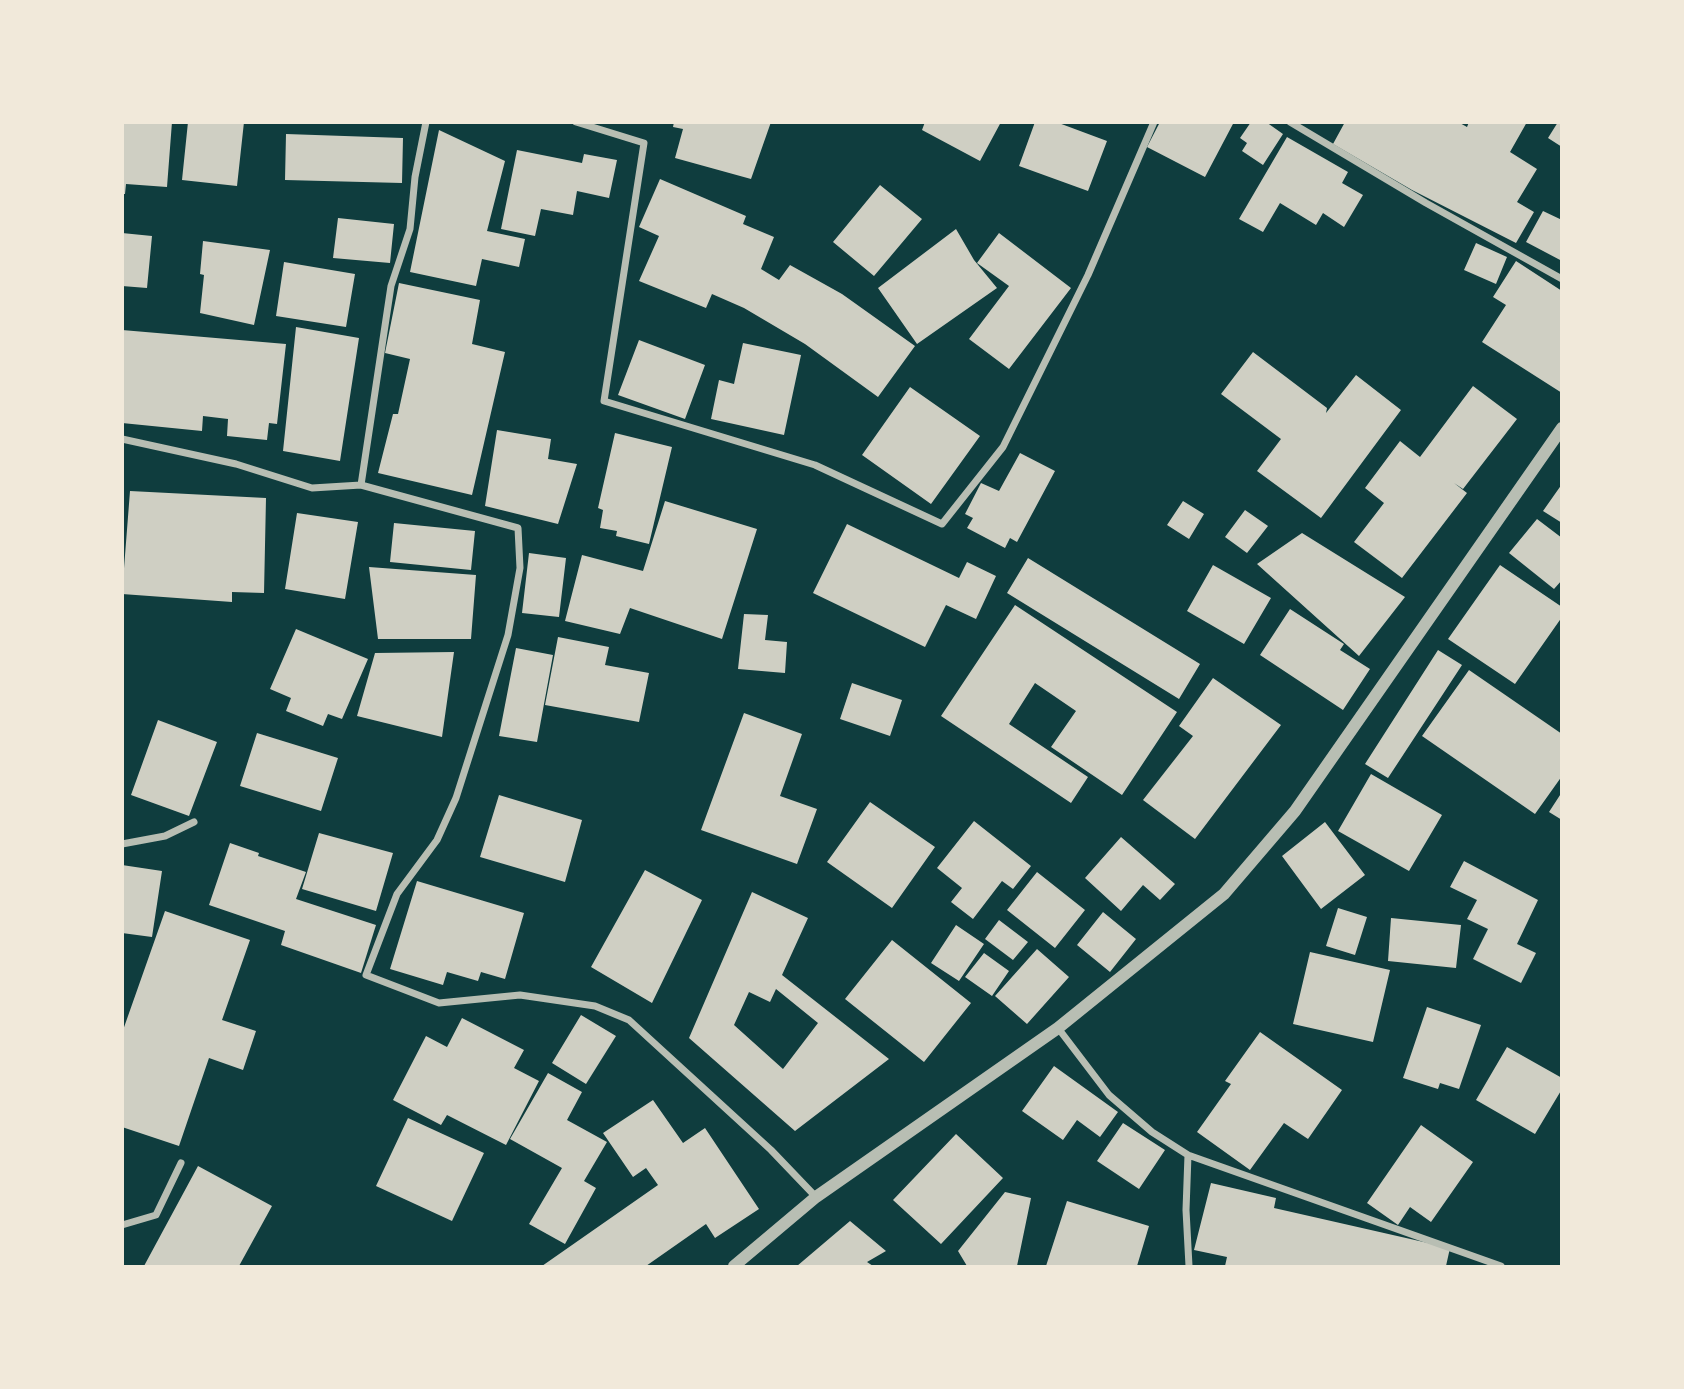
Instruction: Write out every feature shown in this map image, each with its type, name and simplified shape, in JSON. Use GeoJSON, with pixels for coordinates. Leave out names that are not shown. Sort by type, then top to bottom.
{"type":"FeatureCollection","features":[{"type":"Feature","properties":{"kind":"street"},"geometry":{"type":"LineString","coordinates":[[361,485],[391,286],[410,229],[415,177],[426,122]]}},
{"type":"Feature","properties":{"kind":"street"},"geometry":{"type":"LineString","coordinates":[[576,122],[644,143],[604,401],[815,465],[942,524],[1003,447],[1088,275],[1154,122]]}},
{"type":"Feature","properties":{"kind":"street"},"geometry":{"type":"LineString","coordinates":[[1290,122],[1426,203],[1562,278]]}},
{"type":"Feature","properties":{"kind":"street"},"geometry":{"type":"LineString","coordinates":[[734,1266],[816,1197],[1058,1028],[1224,894],[1295,811],[1562,428]]}},
{"type":"Feature","properties":{"kind":"street"},"geometry":{"type":"LineString","coordinates":[[122,439],[236,464],[312,488],[361,485],[518,528],[520,568],[508,635],[456,798],[437,840],[397,894],[366,975],[439,1003],[520,995],[595,1006],[629,1020],[771,1150],[816,1197]]}},
{"type":"Feature","properties":{"kind":"street"},"geometry":{"type":"LineString","coordinates":[[122,844],[165,836],[194,822]]}},
{"type":"Feature","properties":{"kind":"street"},"geometry":{"type":"LineString","coordinates":[[1058,1028],[1109,1095],[1152,1132],[1188,1155],[1501,1266]]}},
{"type":"Feature","properties":{"kind":"street"},"geometry":{"type":"LineString","coordinates":[[1188,1155],[1186,1210],[1189,1266]]}},
{"type":"Feature","properties":{"kind":"street"},"geometry":{"type":"LineString","coordinates":[[122,1225],[156,1215],[181,1163]]}},
{"type":"Feature","properties":{"kind":"building"},"geometry":{"type":"Polygon","coordinates":[[[122,122],[172,122],[167,187],[126,184],[125,194],[122,194],[122,122]]]}},
{"type":"Feature","properties":{"kind":"building"},"geometry":{"type":"Polygon","coordinates":[[[188,122],[244,122],[237,186],[182,180],[188,122]]]}},
{"type":"Feature","properties":{"kind":"building"},"geometry":{"type":"Polygon","coordinates":[[[674,122],[771,122],[751,179],[675,158],[683,129],[673,127],[674,122]]]}},
{"type":"Feature","properties":{"kind":"building"},"geometry":{"type":"Polygon","coordinates":[[[925,122],[1001,122],[980,161],[922,130],[925,122]]]}},
{"type":"Feature","properties":{"kind":"building"},"geometry":{"type":"Polygon","coordinates":[[[1035,122],[1056,122],[1107,141],[1088,191],[1019,166],[1035,122]]]}},
{"type":"Feature","properties":{"kind":"building"},"geometry":{"type":"Polygon","coordinates":[[[1160,122],[1234,122],[1205,177],[1147,147],[1160,122]]]}},
{"type":"Feature","properties":{"kind":"building"},"geometry":{"type":"Polygon","coordinates":[[[1251,122],[1266,122],[1283,134],[1263,165],[1242,151],[1247,143],[1240,138],[1251,122]]]}},
{"type":"Feature","properties":{"kind":"building"},"geometry":{"type":"Polygon","coordinates":[[[1345,122],[1458,122],[1467,127],[1469,122],[1527,122],[1510,152],[1537,169],[1517,202],[1534,212],[1516,243],[1412,190],[1333,144],[1345,122]]]}},
{"type":"Feature","properties":{"kind":"building"},"geometry":{"type":"Polygon","coordinates":[[[1558,122],[1562,122],[1562,147],[1548,138],[1558,122]]]}},
{"type":"Feature","properties":{"kind":"building"},"geometry":{"type":"Polygon","coordinates":[[[439,130],[505,161],[487,231],[525,239],[519,267],[482,259],[476,286],[410,272],[439,130]]]}},
{"type":"Feature","properties":{"kind":"building"},"geometry":{"type":"Polygon","coordinates":[[[286,134],[403,138],[402,183],[285,180],[286,134]]]}},
{"type":"Feature","properties":{"kind":"building"},"geometry":{"type":"Polygon","coordinates":[[[1287,137],[1348,172],[1342,183],[1363,195],[1344,227],[1323,213],[1316,225],[1280,203],[1263,232],[1239,219],[1287,137]]]}},
{"type":"Feature","properties":{"kind":"building"},"geometry":{"type":"Polygon","coordinates":[[[517,150],[582,163],[584,154],[617,160],[609,198],[577,191],[573,215],[541,209],[535,236],[501,229],[517,150]]]}},
{"type":"Feature","properties":{"kind":"building"},"geometry":{"type":"Polygon","coordinates":[[[660,179],[746,216],[743,224],[774,237],[761,269],[779,280],[790,265],[842,294],[915,346],[878,397],[805,344],[744,308],[712,294],[706,308],[639,281],[659,236],[639,227],[660,179]]]}},
{"type":"Feature","properties":{"kind":"building"},"geometry":{"type":"Polygon","coordinates":[[[880,185],[922,219],[874,276],[833,242],[880,185]]]}},
{"type":"Feature","properties":{"kind":"building"},"geometry":{"type":"Polygon","coordinates":[[[1543,211],[1562,220],[1562,261],[1526,242],[1543,211]]]}},
{"type":"Feature","properties":{"kind":"building"},"geometry":{"type":"Polygon","coordinates":[[[338,218],[394,224],[390,263],[333,258],[338,218]]]}},
{"type":"Feature","properties":{"kind":"building"},"geometry":{"type":"Polygon","coordinates":[[[956,229],[974,260],[997,288],[917,344],[878,288],[956,229]]]}},
{"type":"Feature","properties":{"kind":"building"},"geometry":{"type":"Polygon","coordinates":[[[122,233],[152,236],[147,288],[122,286],[122,233]]]}},
{"type":"Feature","properties":{"kind":"building"},"geometry":{"type":"Polygon","coordinates":[[[999,233],[1071,288],[1009,369],[969,339],[1009,286],[977,263],[999,233]]]}},
{"type":"Feature","properties":{"kind":"building"},"geometry":{"type":"Polygon","coordinates":[[[203,241],[270,250],[254,325],[200,313],[204,275],[200,274],[203,241]]]}},
{"type":"Feature","properties":{"kind":"building"},"geometry":{"type":"Polygon","coordinates":[[[1476,243],[1507,257],[1496,284],[1464,270],[1476,243]]]}},
{"type":"Feature","properties":{"kind":"building"},"geometry":{"type":"Polygon","coordinates":[[[1516,261],[1562,291],[1562,393],[1482,342],[1506,305],[1493,297],[1516,261]]]}},
{"type":"Feature","properties":{"kind":"building"},"geometry":{"type":"Polygon","coordinates":[[[284,262],[355,274],[346,327],[276,316],[284,262]]]}},
{"type":"Feature","properties":{"kind":"building"},"geometry":{"type":"Polygon","coordinates":[[[399,283],[480,300],[472,344],[505,352],[472,495],[378,473],[393,414],[398,414],[410,359],[385,353],[399,283]]]}},
{"type":"Feature","properties":{"kind":"building"},"geometry":{"type":"Polygon","coordinates":[[[296,327],[359,338],[340,461],[283,451],[296,327]]]}},
{"type":"Feature","properties":{"kind":"building"},"geometry":{"type":"Polygon","coordinates":[[[122,330],[286,344],[277,424],[269,423],[267,440],[227,436],[228,419],[203,416],[202,431],[122,423],[122,330]]]}},
{"type":"Feature","properties":{"kind":"building"},"geometry":{"type":"Polygon","coordinates":[[[639,340],[705,365],[685,419],[618,395],[639,340]]]}},
{"type":"Feature","properties":{"kind":"building"},"geometry":{"type":"Polygon","coordinates":[[[743,343],[801,355],[784,435],[711,419],[719,380],[734,384],[743,343]]]}},
{"type":"Feature","properties":{"kind":"building"},"geometry":{"type":"Polygon","coordinates":[[[1253,352],[1327,408],[1326,413],[1356,375],[1401,410],[1321,518],[1257,471],[1281,439],[1221,394],[1253,352]]]}},
{"type":"Feature","properties":{"kind":"building"},"geometry":{"type":"Polygon","coordinates":[[[1473,386],[1517,419],[1463,489],[1454,483],[1467,493],[1402,578],[1354,542],[1384,503],[1365,488],[1400,441],[1420,457],[1473,386]]]}},
{"type":"Feature","properties":{"kind":"building"},"geometry":{"type":"Polygon","coordinates":[[[910,387],[980,436],[931,504],[862,455],[910,387]]]}},
{"type":"Feature","properties":{"kind":"building"},"geometry":{"type":"Polygon","coordinates":[[[497,430],[551,439],[548,459],[577,464],[558,524],[485,506],[497,430]]]}},
{"type":"Feature","properties":{"kind":"building"},"geometry":{"type":"Polygon","coordinates":[[[615,433],[672,447],[649,544],[616,536],[617,531],[600,528],[603,510],[598,508],[615,433]]]}},
{"type":"Feature","properties":{"kind":"building"},"geometry":{"type":"Polygon","coordinates":[[[1020,453],[1055,471],[1017,542],[1010,538],[1005,548],[967,528],[973,518],[965,514],[981,483],[999,491],[1020,453]]]}},
{"type":"Feature","properties":{"kind":"building"},"geometry":{"type":"Polygon","coordinates":[[[1562,484],[1562,523],[1543,511],[1562,484]]]}},
{"type":"Feature","properties":{"kind":"building"},"geometry":{"type":"Polygon","coordinates":[[[130,491],[266,498],[264,593],[232,592],[232,602],[122,594],[130,491]]]}},
{"type":"Feature","properties":{"kind":"building"},"geometry":{"type":"Polygon","coordinates":[[[665,501],[757,529],[722,639],[630,608],[620,634],[565,621],[582,555],[643,571],[665,501]]]}},
{"type":"Feature","properties":{"kind":"building"},"geometry":{"type":"Polygon","coordinates":[[[1183,501],[1204,514],[1189,539],[1167,525],[1183,501]]]}},
{"type":"Feature","properties":{"kind":"building"},"geometry":{"type":"Polygon","coordinates":[[[1245,510],[1268,526],[1247,553],[1225,537],[1245,510]]]}},
{"type":"Feature","properties":{"kind":"building"},"geometry":{"type":"Polygon","coordinates":[[[297,513],[358,522],[345,599],[285,589],[297,513]]]}},
{"type":"Feature","properties":{"kind":"building"},"geometry":{"type":"Polygon","coordinates":[[[1537,519],[1562,538],[1562,580],[1554,589],[1509,553],[1537,519]]]}},
{"type":"Feature","properties":{"kind":"building"},"geometry":{"type":"Polygon","coordinates":[[[394,523],[475,531],[471,570],[390,562],[394,523]]]}},
{"type":"Feature","properties":{"kind":"building"},"geometry":{"type":"Polygon","coordinates":[[[847,524],[959,578],[967,562],[996,576],[976,619],[946,605],[925,647],[813,593],[847,524]]]}},
{"type":"Feature","properties":{"kind":"building"},"geometry":{"type":"Polygon","coordinates":[[[1302,533],[1405,597],[1359,656],[1257,564],[1302,533]]]}},
{"type":"Feature","properties":{"kind":"building"},"geometry":{"type":"Polygon","coordinates":[[[529,553],[566,558],[559,617],[522,613],[529,553]]]}},
{"type":"Feature","properties":{"kind":"building"},"geometry":{"type":"Polygon","coordinates":[[[1028,558],[1200,664],[1179,699],[1007,593],[1028,558]]]}},
{"type":"Feature","properties":{"kind":"building"},"geometry":{"type":"Polygon","coordinates":[[[1213,565],[1271,598],[1244,644],[1187,611],[1213,565]]]}},
{"type":"Feature","properties":{"kind":"building"},"geometry":{"type":"Polygon","coordinates":[[[1500,565],[1562,607],[1562,617],[1515,684],[1448,639],[1500,565]]]}},
{"type":"Feature","properties":{"kind":"building"},"geometry":{"type":"Polygon","coordinates":[[[369,567],[476,575],[471,639],[378,639],[369,567]]]}},
{"type":"Feature","properties":{"kind":"building"},"geometry":{"type":"Polygon","coordinates":[[[1015,605],[1177,712],[1122,795],[1051,747],[1076,711],[1035,683],[1009,724],[1088,777],[1071,803],[941,716],[1015,605]]]}},
{"type":"Feature","properties":{"kind":"building"},"geometry":{"type":"Polygon","coordinates":[[[1290,609],[1344,644],[1340,650],[1370,669],[1343,710],[1260,655],[1290,609]]]}},
{"type":"Feature","properties":{"kind":"building"},"geometry":{"type":"Polygon","coordinates":[[[744,614],[768,615],[765,640],[787,642],[785,673],[738,669],[744,614]]]}},
{"type":"Feature","properties":{"kind":"building"},"geometry":{"type":"Polygon","coordinates":[[[296,629],[368,659],[342,719],[328,714],[323,726],[286,711],[291,698],[270,689],[296,629]]]}},
{"type":"Feature","properties":{"kind":"building"},"geometry":{"type":"Polygon","coordinates":[[[558,637],[609,647],[605,665],[649,673],[639,722],[545,705],[558,637]]]}},
{"type":"Feature","properties":{"kind":"building"},"geometry":{"type":"Polygon","coordinates":[[[516,648],[553,655],[537,742],[499,736],[516,648]]]}},
{"type":"Feature","properties":{"kind":"building"},"geometry":{"type":"Polygon","coordinates":[[[1438,650],[1462,665],[1388,778],[1365,764],[1438,650]]]}},
{"type":"Feature","properties":{"kind":"building"},"geometry":{"type":"Polygon","coordinates":[[[454,652],[442,737],[357,716],[375,653],[454,652]]]}},
{"type":"Feature","properties":{"kind":"building"},"geometry":{"type":"Polygon","coordinates":[[[1469,670],[1562,734],[1562,776],[1535,814],[1422,736],[1469,670]]]}},
{"type":"Feature","properties":{"kind":"building"},"geometry":{"type":"Polygon","coordinates":[[[1213,678],[1281,725],[1195,839],[1143,800],[1193,736],[1179,726],[1213,678]]]}},
{"type":"Feature","properties":{"kind":"building"},"geometry":{"type":"Polygon","coordinates":[[[852,683],[902,700],[890,736],[840,719],[852,683]]]}},
{"type":"Feature","properties":{"kind":"building"},"geometry":{"type":"Polygon","coordinates":[[[744,713],[802,734],[780,796],[817,809],[797,864],[701,830],[744,713]]]}},
{"type":"Feature","properties":{"kind":"building"},"geometry":{"type":"Polygon","coordinates":[[[158,720],[217,742],[189,816],[131,795],[158,720]]]}},
{"type":"Feature","properties":{"kind":"building"},"geometry":{"type":"Polygon","coordinates":[[[257,733],[338,758],[321,811],[240,786],[257,733]]]}},
{"type":"Feature","properties":{"kind":"building"},"geometry":{"type":"Polygon","coordinates":[[[1371,774],[1442,815],[1409,871],[1338,831],[1371,774]]]}},
{"type":"Feature","properties":{"kind":"building"},"geometry":{"type":"Polygon","coordinates":[[[1562,792],[1562,820],[1549,812],[1562,792]]]}},
{"type":"Feature","properties":{"kind":"building"},"geometry":{"type":"Polygon","coordinates":[[[499,795],[582,820],[565,882],[480,857],[499,795]]]}},
{"type":"Feature","properties":{"kind":"building"},"geometry":{"type":"Polygon","coordinates":[[[870,802],[935,847],[892,908],[827,862],[870,802]]]}},
{"type":"Feature","properties":{"kind":"building"},"geometry":{"type":"Polygon","coordinates":[[[974,821],[1031,866],[1013,889],[1002,881],[973,919],[951,902],[962,888],[937,868],[974,821]]]}},
{"type":"Feature","properties":{"kind":"building"},"geometry":{"type":"Polygon","coordinates":[[[1325,822],[1365,875],[1321,909],[1282,856],[1325,822]]]}},
{"type":"Feature","properties":{"kind":"building"},"geometry":{"type":"Polygon","coordinates":[[[319,833],[393,853],[376,911],[302,889],[319,833]]]}},
{"type":"Feature","properties":{"kind":"building"},"geometry":{"type":"Polygon","coordinates":[[[1121,837],[1175,884],[1160,900],[1143,885],[1121,911],[1085,878],[1121,837]]]}},
{"type":"Feature","properties":{"kind":"building"},"geometry":{"type":"Polygon","coordinates":[[[230,843],[259,853],[258,856],[306,872],[296,899],[376,925],[361,973],[281,945],[285,931],[209,905],[230,843]]]}},
{"type":"Feature","properties":{"kind":"building"},"geometry":{"type":"Polygon","coordinates":[[[1464,861],[1538,900],[1517,944],[1536,953],[1521,983],[1473,959],[1488,929],[1467,919],[1477,900],[1450,887],[1464,861]]]}},
{"type":"Feature","properties":{"kind":"building"},"geometry":{"type":"Polygon","coordinates":[[[122,865],[162,871],[152,937],[122,933],[122,865]]]}},
{"type":"Feature","properties":{"kind":"building"},"geometry":{"type":"Polygon","coordinates":[[[645,870],[702,900],[652,1003],[591,967],[645,870]]]}},
{"type":"Feature","properties":{"kind":"building"},"geometry":{"type":"Polygon","coordinates":[[[1037,872],[1085,910],[1055,948],[1007,910],[1037,872]]]}},
{"type":"Feature","properties":{"kind":"building"},"geometry":{"type":"Polygon","coordinates":[[[417,881],[524,913],[505,979],[481,972],[478,981],[447,972],[443,985],[390,969],[417,881]]]}},
{"type":"Feature","properties":{"kind":"building"},"geometry":{"type":"Polygon","coordinates":[[[752,892],[808,918],[782,975],[889,1059],[795,1131],[689,1038],[752,892]],[[776,989],[770,1002],[749,992],[734,1025],[783,1069],[818,1023],[776,989]]]}},
{"type":"Feature","properties":{"kind":"building"},"geometry":{"type":"Polygon","coordinates":[[[1338,908],[1367,917],[1355,955],[1326,946],[1338,908]]]}},
{"type":"Feature","properties":{"kind":"building"},"geometry":{"type":"Polygon","coordinates":[[[165,911],[250,940],[222,1020],[256,1031],[243,1070],[209,1058],[179,1146],[122,1127],[122,1033],[165,911]]]}},
{"type":"Feature","properties":{"kind":"building"},"geometry":{"type":"Polygon","coordinates":[[[1103,912],[1136,939],[1110,972],[1077,945],[1103,912]]]}},
{"type":"Feature","properties":{"kind":"building"},"geometry":{"type":"Polygon","coordinates":[[[1391,918],[1461,925],[1456,968],[1388,961],[1391,918]]]}},
{"type":"Feature","properties":{"kind":"building"},"geometry":{"type":"Polygon","coordinates":[[[999,920],[1028,942],[1013,960],[985,939],[999,920]]]}},
{"type":"Feature","properties":{"kind":"building"},"geometry":{"type":"Polygon","coordinates":[[[956,925],[984,944],[959,981],[931,963],[956,925]]]}},
{"type":"Feature","properties":{"kind":"building"},"geometry":{"type":"Polygon","coordinates":[[[892,940],[971,1003],[924,1062],[845,999],[892,940]]]}},
{"type":"Feature","properties":{"kind":"building"},"geometry":{"type":"Polygon","coordinates":[[[1037,949],[1069,977],[1027,1024],[995,996],[1037,949]]]}},
{"type":"Feature","properties":{"kind":"building"},"geometry":{"type":"Polygon","coordinates":[[[1310,952],[1390,970],[1373,1042],[1293,1024],[1310,952]]]}},
{"type":"Feature","properties":{"kind":"building"},"geometry":{"type":"Polygon","coordinates":[[[984,953],[1009,971],[992,996],[965,977],[984,953]]]}},
{"type":"Feature","properties":{"kind":"building"},"geometry":{"type":"Polygon","coordinates":[[[1427,1007],[1481,1025],[1459,1089],[1440,1083],[1438,1089],[1403,1078],[1427,1007]]]}},
{"type":"Feature","properties":{"kind":"building"},"geometry":{"type":"Polygon","coordinates":[[[581,1015],[616,1036],[586,1084],[552,1063],[581,1015]]]}},
{"type":"Feature","properties":{"kind":"building"},"geometry":{"type":"Polygon","coordinates":[[[462,1018],[524,1050],[514,1068],[539,1081],[506,1145],[447,1115],[441,1125],[393,1100],[426,1036],[447,1047],[462,1018]]]}},
{"type":"Feature","properties":{"kind":"building"},"geometry":{"type":"Polygon","coordinates":[[[1260,1032],[1342,1090],[1308,1139],[1284,1123],[1250,1170],[1197,1132],[1231,1084],[1225,1081],[1260,1032]]]}},
{"type":"Feature","properties":{"kind":"building"},"geometry":{"type":"Polygon","coordinates":[[[1507,1047],[1562,1078],[1562,1089],[1535,1134],[1476,1100],[1507,1047]]]}},
{"type":"Feature","properties":{"kind":"building"},"geometry":{"type":"Polygon","coordinates":[[[1054,1066],[1118,1112],[1100,1137],[1077,1120],[1063,1140],[1022,1111],[1054,1066]]]}},
{"type":"Feature","properties":{"kind":"building"},"geometry":{"type":"Polygon","coordinates":[[[548,1073],[582,1092],[567,1120],[607,1142],[584,1181],[596,1188],[565,1244],[529,1224],[562,1168],[510,1139],[548,1073]]]}},
{"type":"Feature","properties":{"kind":"building"},"geometry":{"type":"Polygon","coordinates":[[[653,1100],[683,1143],[705,1128],[759,1209],[715,1238],[706,1224],[646,1266],[542,1266],[658,1185],[646,1168],[633,1177],[603,1133],[653,1100]]]}},
{"type":"Feature","properties":{"kind":"building"},"geometry":{"type":"Polygon","coordinates":[[[408,1118],[484,1153],[452,1221],[376,1186],[408,1118]]]}},
{"type":"Feature","properties":{"kind":"building"},"geometry":{"type":"Polygon","coordinates":[[[1123,1123],[1165,1150],[1139,1189],[1097,1161],[1123,1123]]]}},
{"type":"Feature","properties":{"kind":"building"},"geometry":{"type":"Polygon","coordinates":[[[1421,1125],[1473,1162],[1431,1222],[1410,1207],[1398,1225],[1367,1203],[1421,1125]]]}},
{"type":"Feature","properties":{"kind":"building"},"geometry":{"type":"Polygon","coordinates":[[[956,1134],[1003,1178],[941,1244],[893,1200],[956,1134]]]}},
{"type":"Feature","properties":{"kind":"building"},"geometry":{"type":"Polygon","coordinates":[[[198,1166],[272,1206],[239,1266],[144,1266],[198,1166]]]}},
{"type":"Feature","properties":{"kind":"building"},"geometry":{"type":"Polygon","coordinates":[[[1211,1183],[1276,1198],[1274,1208],[1450,1248],[1446,1266],[1225,1266],[1227,1257],[1194,1250],[1211,1183]]]}},
{"type":"Feature","properties":{"kind":"building"},"geometry":{"type":"Polygon","coordinates":[[[1005,1192],[1031,1198],[1017,1266],[967,1266],[958,1251],[1005,1192]]]}},
{"type":"Feature","properties":{"kind":"building"},"geometry":{"type":"Polygon","coordinates":[[[1067,1201],[1149,1226],[1137,1266],[1046,1266],[1067,1201]]]}},
{"type":"Feature","properties":{"kind":"building"},"geometry":{"type":"Polygon","coordinates":[[[850,1221],[886,1251],[867,1262],[873,1266],[797,1266],[850,1221]]]}}]}
